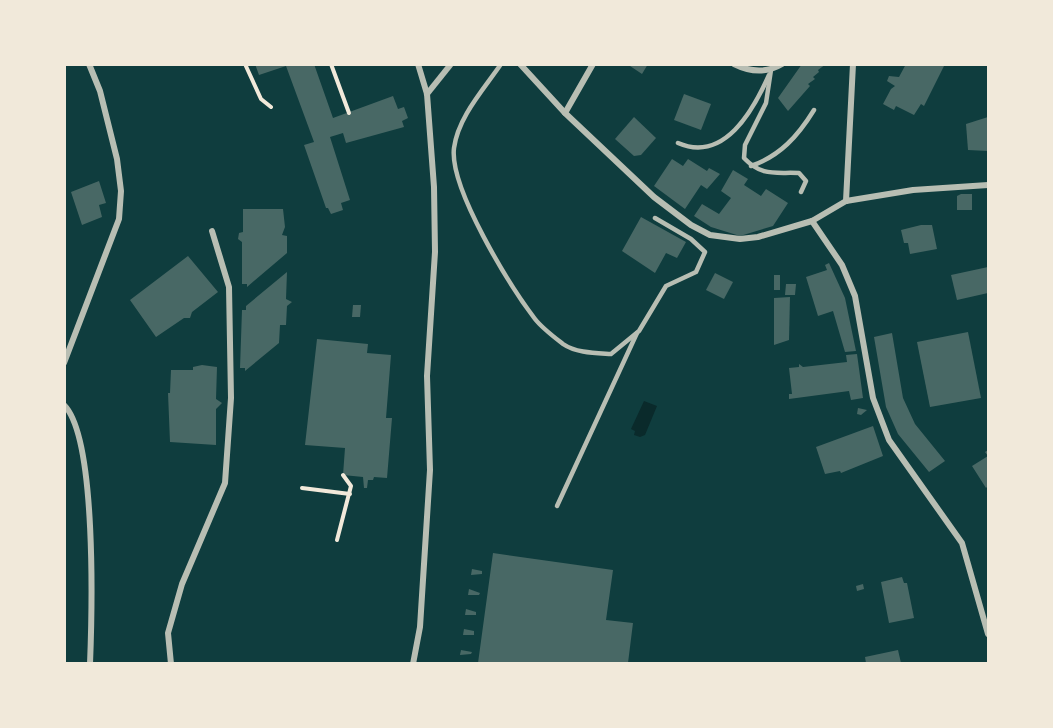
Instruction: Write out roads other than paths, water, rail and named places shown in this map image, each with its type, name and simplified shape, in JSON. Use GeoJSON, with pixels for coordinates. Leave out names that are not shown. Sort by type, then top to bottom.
{"type":"FeatureCollection","features":[{"type":"Feature","properties":{"kind":"street"},"geometry":{"type":"LineString","coordinates":[[64,363],[119,219],[121,191],[117,159],[100,91],[89,64]]}},
{"type":"Feature","properties":{"kind":"street"},"geometry":{"type":"LineString","coordinates":[[413,663],[420,627],[430,470],[427,376],[435,252],[434,187],[428,94],[418,64]]}},
{"type":"Feature","properties":{"kind":"street"},"geometry":{"type":"LineString","coordinates":[[428,94],[451,64]]}},
{"type":"Feature","properties":{"kind":"street"},"geometry":{"type":"LineString","coordinates":[[520,64],[565,113],[654,197],[691,225],[710,235],[740,239],[758,237],[812,221],[846,201],[913,190],[988,185]]}},
{"type":"Feature","properties":{"kind":"street"},"geometry":{"type":"LineString","coordinates":[[565,113],[593,64]]}},
{"type":"Feature","properties":{"kind":"street"},"geometry":{"type":"LineString","coordinates":[[734,64],[752,71],[771,70],[782,64]]}},
{"type":"Feature","properties":{"kind":"street"},"geometry":{"type":"LineString","coordinates":[[846,201],[853,64]]}},
{"type":"Feature","properties":{"kind":"street"},"geometry":{"type":"LineString","coordinates":[[812,221],[842,265],[855,296],[873,398],[889,440],[962,543],[988,634]]}},
{"type":"Feature","properties":{"kind":"street"},"geometry":{"type":"LineString","coordinates":[[171,663],[168,633],[182,584],[225,483],[231,398],[229,287],[212,231]]}},
{"type":"Feature","properties":{"kind":"street"},"geometry":{"type":"LineString","coordinates":[[64,405],[69,410],[82,444],[92,572],[90,663]]}},
{"type":"Feature","properties":{"kind":"lane"},"geometry":{"type":"LineString","coordinates":[[501,64],[464,119],[454,148],[458,178],[467,205],[536,320],[564,345],[587,353],[611,354],[639,331]]}},
{"type":"Feature","properties":{"kind":"lane"},"geometry":{"type":"LineString","coordinates":[[678,142],[701,149],[712,147],[729,135],[759,98],[771,70]]}},
{"type":"Feature","properties":{"kind":"lane"},"geometry":{"type":"LineString","coordinates":[[771,70],[766,103],[745,145],[744,158],[751,166],[773,175],[799,172],[806,181],[801,192]]}},
{"type":"Feature","properties":{"kind":"lane"},"geometry":{"type":"LineString","coordinates":[[751,166],[772,157],[788,144],[803,128],[814,110]]}},
{"type":"Feature","properties":{"kind":"lane"},"geometry":{"type":"LineString","coordinates":[[557,506],[639,331],[666,286],[696,273],[705,252],[691,239],[655,218]]}},
{"type":"Feature","properties":{"kind":"water"},"geometry":{"type":"Polygon","coordinates":[[[644,401],[657,406],[645,435],[640,437],[634,435],[635,431],[631,429],[644,401]]]}}]}
